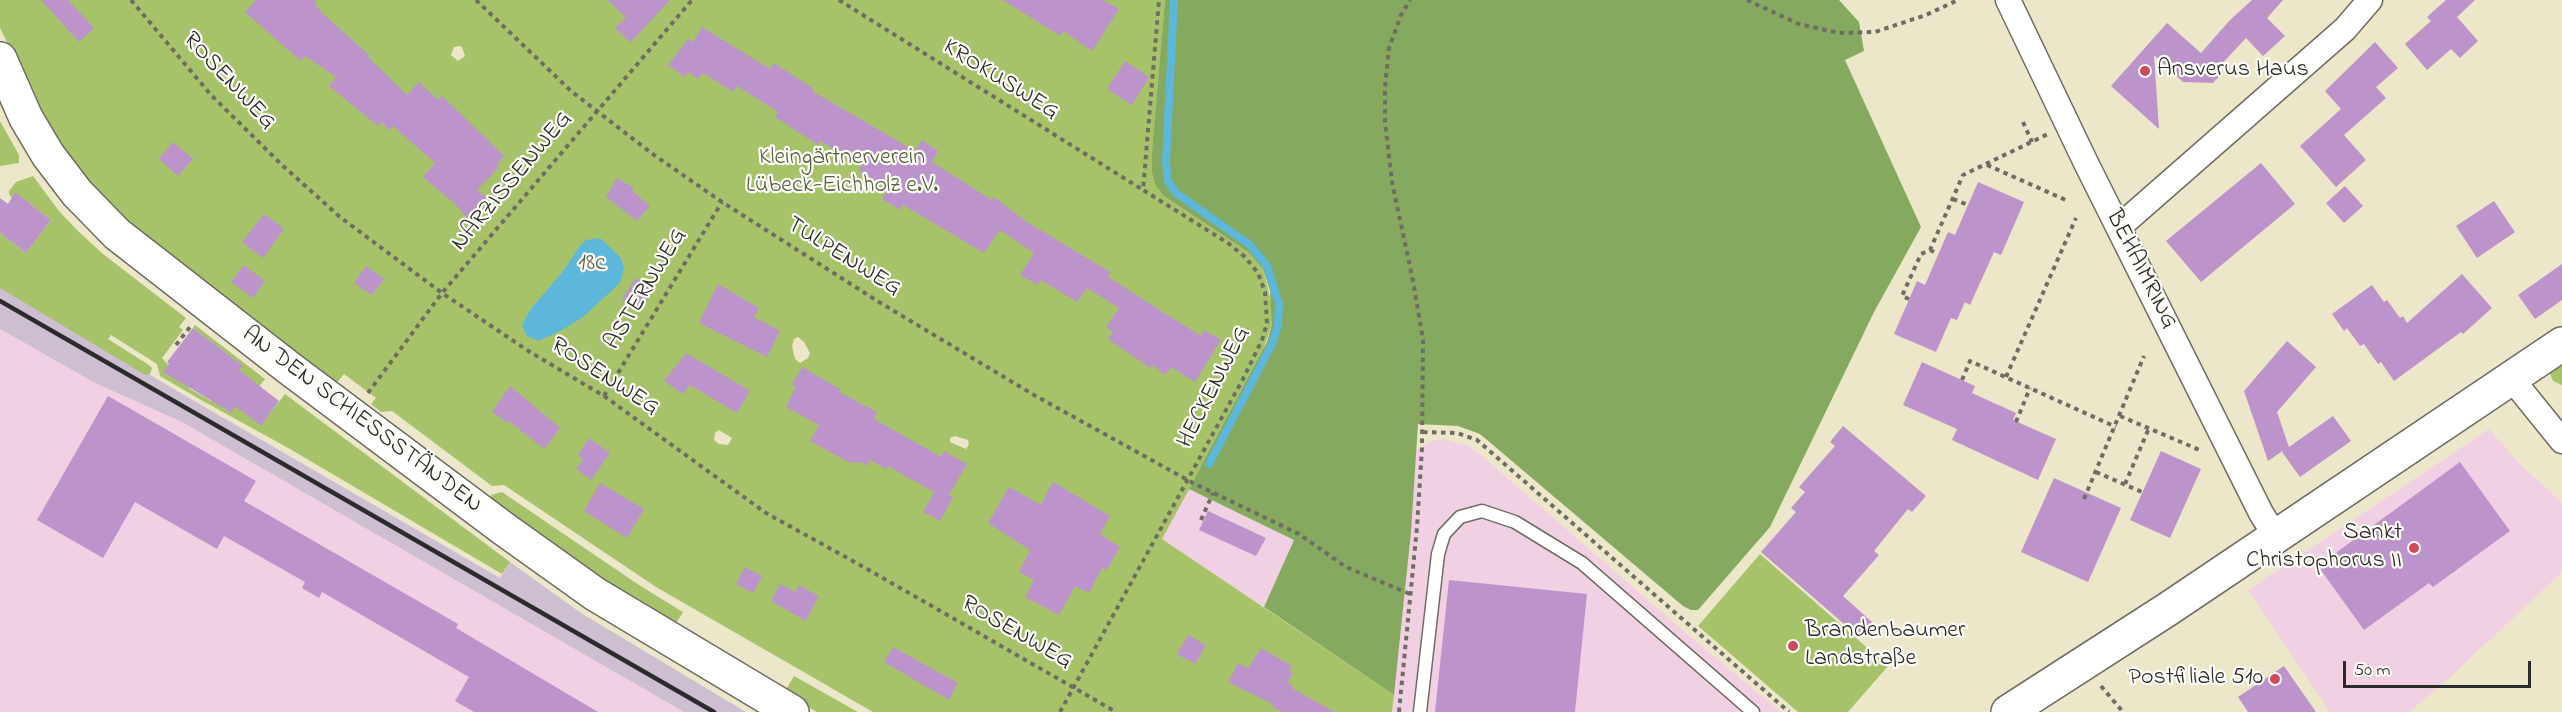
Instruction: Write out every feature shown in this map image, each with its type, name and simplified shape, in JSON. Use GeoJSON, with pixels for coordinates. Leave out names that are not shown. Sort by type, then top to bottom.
{"type":"FeatureCollection","features":[{"type":"Feature","properties":{"kind":"street","name":"BEHAIMRING"},"geometry":{"type":"LineString","coordinates":[[2008,0],[2261,513],[2276,537]]}},
{"type":"Feature","properties":{"kind":"street"},"geometry":{"type":"LineString","coordinates":[[2119,227],[2345,29],[2370,0]]}},
{"type":"Feature","properties":{"kind":"street","name":"AN DEN SCHIESSSTÄNDEN"},"geometry":{"type":"LineString","coordinates":[[0,59],[26,118],[48,155],[76,193],[117,234],[290,368],[586,587],[634,619],[792,712]]}},
{"type":"Feature","properties":{"kind":"street"},"geometry":{"type":"LineString","coordinates":[[2008,712],[2276,537],[2562,344]]}},
{"type":"Feature","properties":{"kind":"street"},"geometry":{"type":"LineString","coordinates":[[2511,378],[2557,427]]}},
{"type":"Feature","properties":{"kind":"lane"},"geometry":{"type":"LineString","coordinates":[[1420,712],[1437,554],[1444,534],[1460,516],[1482,511],[1515,522],[1582,563],[1753,712]]}},
{"type":"Feature","properties":{"kind":"path","name":"ROSENWEG"},"geometry":{"type":"LineString","coordinates":[[131,0],[211,95],[283,166],[340,217],[442,293],[530,352],[604,396],[766,513],[1116,712]]}},
{"type":"Feature","properties":{"kind":"path","name":"TULPENWEG"},"geometry":{"type":"LineString","coordinates":[[476,0],[548,71],[597,111],[722,202],[879,303],[1034,395],[1213,493],[1299,534],[1346,567],[1410,594]]}},
{"type":"Feature","properties":{"kind":"path","name":"NARZISSENWEG"},"geometry":{"type":"LineString","coordinates":[[369,392],[442,293],[692,0]]}},
{"type":"Feature","properties":{"kind":"path","name":"KROKUSWEG"},"geometry":{"type":"LineString","coordinates":[[839,0],[1143,190]]}},
{"type":"Feature","properties":{"kind":"path"},"geometry":{"type":"LineString","coordinates":[[1143,190],[1159,0]]}},
{"type":"Feature","properties":{"kind":"path"},"geometry":{"type":"LineString","coordinates":[[1399,712],[1423,432],[1422,340],[1413,280],[1392,182],[1385,122],[1385,87],[1389,48],[1401,15],[1410,0]]}},
{"type":"Feature","properties":{"kind":"path"},"geometry":{"type":"LineString","coordinates":[[1747,0],[1799,24],[1839,33],[1875,32],[1926,15],[1958,0]]}},
{"type":"Feature","properties":{"kind":"path"},"geometry":{"type":"LineString","coordinates":[[2023,122],[2032,142]]}},
{"type":"Feature","properties":{"kind":"path"},"geometry":{"type":"LineString","coordinates":[[1910,299],[1902,296],[1921,254],[1930,250],[1963,175],[2056,130]]}},
{"type":"Feature","properties":{"kind":"path"},"geometry":{"type":"LineString","coordinates":[[1987,165],[2068,201]]}},
{"type":"Feature","properties":{"kind":"path","name":"HECKENWEG"},"geometry":{"type":"LineString","coordinates":[[1060,712],[1191,481],[1262,340],[1266,323],[1265,291],[1258,273],[1245,257],[1228,243],[1143,190]]}},
{"type":"Feature","properties":{"kind":"path"},"geometry":{"type":"LineString","coordinates":[[1953,199],[1968,206]]}},
{"type":"Feature","properties":{"kind":"path","name":"ASTERNWEG"},"geometry":{"type":"LineString","coordinates":[[604,396],[722,202]]}},
{"type":"Feature","properties":{"kind":"path"},"geometry":{"type":"LineString","coordinates":[[2006,377],[2076,218]]}},
{"type":"Feature","properties":{"kind":"path"},"geometry":{"type":"LineString","coordinates":[[1930,250],[1938,254]]}},
{"type":"Feature","properties":{"kind":"path"},"geometry":{"type":"LineString","coordinates":[[176,345],[196,319]]}},
{"type":"Feature","properties":{"kind":"path"},"geometry":{"type":"LineString","coordinates":[[2084,499],[2144,356]]}},
{"type":"Feature","properties":{"kind":"path"},"geometry":{"type":"LineString","coordinates":[[1962,380],[1970,361],[2116,427]]}},
{"type":"Feature","properties":{"kind":"path"},"geometry":{"type":"LineString","coordinates":[[2016,422],[2030,388]]}},
{"type":"Feature","properties":{"kind":"path"},"geometry":{"type":"LineString","coordinates":[[2120,416],[2208,454]]}},
{"type":"Feature","properties":{"kind":"path"},"geometry":{"type":"LineString","coordinates":[[2125,484],[2149,428]]}},
{"type":"Feature","properties":{"kind":"path"},"geometry":{"type":"LineString","coordinates":[[1423,432],[1448,431],[1477,440],[1790,712]]}},
{"type":"Feature","properties":{"kind":"path"},"geometry":{"type":"LineString","coordinates":[[2096,472],[2142,492]]}},
{"type":"Feature","properties":{"kind":"path"},"geometry":{"type":"LineString","coordinates":[[1201,520],[1213,493]]}},
{"type":"Feature","properties":{"kind":"path"},"geometry":{"type":"LineString","coordinates":[[2096,681],[2123,712]]}},
{"type":"Feature","properties":{"kind":"shaded area"},"geometry":{"type":"Polygon","coordinates":[[[0,285],[172,388],[500,578],[510,562],[581,613],[746,712],[684,712],[182,422],[95,383],[0,329],[0,285]]]}},
{"type":"Feature","properties":{"kind":"shaded area"},"geometry":{"type":"Polygon","coordinates":[[[0,329],[95,383],[182,422],[684,712],[0,712],[0,329]]]}},
{"type":"Feature","properties":{"kind":"shaded area"},"geometry":{"type":"Polygon","coordinates":[[[2489,429],[2518,462],[2562,503],[2562,572],[2448,679],[2409,712],[2330,712],[2248,590],[2489,429]]]}},
{"type":"Feature","properties":{"kind":"shaded area"},"geometry":{"type":"Polygon","coordinates":[[[1444,439],[1469,446],[1481,455],[1681,629],[1781,712],[1392,712],[1411,532],[1416,450],[1432,441],[1444,439]]]}},
{"type":"Feature","properties":{"kind":"shaded area"},"geometry":{"type":"Polygon","coordinates":[[[1189,489],[1294,540],[1264,607],[1162,539],[1189,489]]]}},
{"type":"Feature","properties":{"kind":"green space","name":"Kleingärtnerverein Lübeck-Eichholz e.V."},"geometry":{"type":"Polygon","coordinates":[[[0,0],[1165,0],[1152,173],[1165,197],[1248,252],[1263,269],[1272,305],[1272,324],[1260,359],[1162,539],[1394,695],[1392,712],[873,712],[656,587],[504,485],[492,486],[392,411],[381,412],[371,404],[376,398],[344,374],[334,386],[108,206],[68,158],[41,112],[0,28],[0,0]],[[454,47],[451,55],[458,61],[465,56],[462,47],[454,47]],[[798,337],[794,339],[792,346],[795,359],[800,363],[808,358],[810,353],[804,342],[798,337]],[[719,430],[715,433],[714,440],[719,444],[728,445],[732,438],[719,430]],[[955,436],[950,438],[950,442],[966,449],[969,444],[968,440],[955,436]]]}},
{"type":"Feature","properties":{"kind":"green space"},"geometry":{"type":"Polygon","coordinates":[[[1165,0],[1839,0],[1859,22],[1864,51],[1845,60],[1921,227],[1874,312],[1770,527],[1698,610],[1691,610],[1683,606],[1480,434],[1458,426],[1418,424],[1411,532],[1394,695],[1264,607],[1294,540],[1189,489],[1267,342],[1272,324],[1270,291],[1263,269],[1248,252],[1165,197],[1156,186],[1152,173],[1152,154],[1165,0]]]}},
{"type":"Feature","properties":{"kind":"green space"},"geometry":{"type":"Polygon","coordinates":[[[0,121],[19,155],[19,163],[0,166],[0,121]]]}},
{"type":"Feature","properties":{"kind":"green space"},"geometry":{"type":"Polygon","coordinates":[[[33,176],[59,211],[78,231],[103,254],[186,318],[179,327],[183,330],[162,358],[190,389],[211,401],[214,398],[217,400],[242,366],[193,328],[195,325],[265,379],[241,410],[261,425],[285,394],[510,562],[502,574],[290,449],[160,376],[157,364],[111,335],[108,339],[152,368],[150,374],[145,375],[0,288],[0,233],[26,253],[51,220],[16,193],[12,198],[9,194],[16,182],[33,176]]]}},
{"type":"Feature","properties":{"kind":"green space"},"geometry":{"type":"Polygon","coordinates":[[[2562,356],[2562,385],[2553,381],[2550,366],[2562,356]]]}},
{"type":"Feature","properties":{"kind":"green space"},"geometry":{"type":"Polygon","coordinates":[[[502,492],[639,585],[683,612],[673,628],[493,505],[491,495],[502,492]]]}},
{"type":"Feature","properties":{"kind":"green space","name":"Brandenbaumer Landstraße"},"geometry":{"type":"Polygon","coordinates":[[[1760,554],[1888,666],[1848,712],[1798,712],[1698,626],[1760,554]]]}},
{"type":"Feature","properties":{"kind":"green space"},"geometry":{"type":"Polygon","coordinates":[[[794,676],[858,712],[817,712],[784,693],[794,676]]]}},
{"type":"Feature","properties":{"kind":"water"},"geometry":{"type":"Polygon","coordinates":[[[600,238],[621,258],[624,268],[620,283],[583,317],[562,330],[539,341],[527,336],[522,325],[530,310],[564,270],[579,247],[586,240],[600,238]]]}},
{"type":"Feature","properties":{"kind":"building"},"geometry":{"type":"Polygon","coordinates":[[[41,0],[68,0],[94,28],[79,42],[41,0]]]}},
{"type":"Feature","properties":{"kind":"building"},"geometry":{"type":"Polygon","coordinates":[[[256,0],[316,0],[316,5],[321,12],[369,55],[368,57],[407,95],[419,82],[438,100],[442,96],[504,156],[497,165],[499,167],[477,190],[487,198],[469,220],[455,204],[423,177],[435,163],[393,126],[389,130],[381,122],[378,126],[329,86],[336,77],[305,56],[301,61],[245,12],[256,0]]]}},
{"type":"Feature","properties":{"kind":"building"},"geometry":{"type":"Polygon","coordinates":[[[607,0],[670,0],[629,44],[629,41],[615,28],[626,17],[607,0]]]}},
{"type":"Feature","properties":{"kind":"building"},"geometry":{"type":"Polygon","coordinates":[[[1003,0],[1103,0],[1119,9],[1092,51],[1064,31],[1060,36],[1003,0]]]}},
{"type":"Feature","properties":{"kind":"building"},"geometry":{"type":"Polygon","coordinates":[[[2252,0],[2283,0],[2267,18],[2285,36],[2263,56],[2246,38],[2218,68],[2223,72],[2213,83],[2183,82],[2154,55],[2159,129],[2111,86],[2167,23],[2201,53],[2230,20],[2252,0]]]}},
{"type":"Feature","properties":{"kind":"building"},"geometry":{"type":"Polygon","coordinates":[[[2446,0],[2475,0],[2457,17],[2478,41],[2460,58],[2451,49],[2427,70],[2405,44],[2431,21],[2427,17],[2446,0]]]}},
{"type":"Feature","properties":{"kind":"building"},"geometry":{"type":"Polygon","coordinates":[[[702,27],[770,69],[774,63],[814,89],[812,91],[915,151],[922,140],[938,151],[932,162],[992,200],[994,197],[1024,220],[1110,272],[1108,277],[1201,336],[1204,330],[1221,340],[1195,382],[1171,367],[1165,375],[1152,365],[1150,368],[1108,339],[1113,332],[1106,327],[1119,308],[1087,288],[1077,302],[1041,280],[1038,285],[1020,275],[1034,253],[1000,230],[984,253],[903,205],[900,210],[882,199],[888,189],[859,171],[862,166],[820,141],[818,145],[775,117],[778,112],[737,86],[733,92],[703,73],[698,79],[688,72],[684,77],[668,65],[688,39],[693,42],[702,27]]]}},
{"type":"Feature","properties":{"kind":"building"},"geometry":{"type":"Polygon","coordinates":[[[2375,42],[2398,68],[2376,87],[2386,98],[2344,135],[2366,160],[2336,187],[2300,146],[2341,109],[2325,91],[2375,42]]]}},
{"type":"Feature","properties":{"kind":"building"},"geometry":{"type":"Polygon","coordinates":[[[1125,61],[1149,77],[1132,105],[1107,89],[1125,61]]]}},
{"type":"Feature","properties":{"kind":"building"},"geometry":{"type":"Polygon","coordinates":[[[173,142],[193,159],[178,176],[159,159],[173,142]]]}},
{"type":"Feature","properties":{"kind":"building"},"geometry":{"type":"Polygon","coordinates":[[[2261,163],[2295,204],[2201,282],[2166,241],[2261,163]]]}},
{"type":"Feature","properties":{"kind":"building"},"geometry":{"type":"Polygon","coordinates":[[[617,178],[634,188],[632,191],[650,206],[637,221],[606,197],[617,178]]]}},
{"type":"Feature","properties":{"kind":"building"},"geometry":{"type":"Polygon","coordinates":[[[1978,182],[2024,202],[2001,255],[1994,252],[1970,305],[1965,302],[1957,320],[1951,318],[1936,352],[1894,334],[1917,281],[1925,285],[1948,232],[1955,235],[1978,182]]]}},
{"type":"Feature","properties":{"kind":"building"},"geometry":{"type":"Polygon","coordinates":[[[2345,186],[2363,206],[2344,223],[2326,203],[2345,186]]]}},
{"type":"Feature","properties":{"kind":"building"},"geometry":{"type":"Polygon","coordinates":[[[15,192],[51,220],[26,253],[0,233],[0,198],[8,204],[15,192]]]}},
{"type":"Feature","properties":{"kind":"building"},"geometry":{"type":"Polygon","coordinates":[[[2494,201],[2515,232],[2477,258],[2456,226],[2494,201]]]}},
{"type":"Feature","properties":{"kind":"building"},"geometry":{"type":"Polygon","coordinates":[[[264,214],[284,229],[263,258],[242,242],[264,214]]]}},
{"type":"Feature","properties":{"kind":"building"},"geometry":{"type":"Polygon","coordinates":[[[2562,264],[2562,300],[2535,319],[2518,295],[2562,264]]]}},
{"type":"Feature","properties":{"kind":"building"},"geometry":{"type":"Polygon","coordinates":[[[244,265],[265,281],[253,298],[231,282],[244,265]]]}},
{"type":"Feature","properties":{"kind":"building"},"geometry":{"type":"Polygon","coordinates":[[[366,266],[384,279],[372,295],[354,283],[366,266]]]}},
{"type":"Feature","properties":{"kind":"building"},"geometry":{"type":"Polygon","coordinates":[[[2462,274],[2492,308],[2463,334],[2461,332],[2394,381],[2381,362],[2378,364],[2364,344],[2360,346],[2347,328],[2344,331],[2332,314],[2372,285],[2384,302],[2387,300],[2400,318],[2403,316],[2407,323],[2462,274]]]}},
{"type":"Feature","properties":{"kind":"building"},"geometry":{"type":"Polygon","coordinates":[[[636,278],[653,291],[639,311],[622,299],[636,278]]]}},
{"type":"Feature","properties":{"kind":"building"},"geometry":{"type":"Polygon","coordinates":[[[718,284],[759,308],[754,317],[780,331],[767,357],[699,323],[718,284]]]}},
{"type":"Feature","properties":{"kind":"building"},"geometry":{"type":"Polygon","coordinates":[[[193,328],[243,366],[239,370],[279,401],[261,426],[235,406],[232,413],[163,372],[169,364],[167,362],[193,328]]]}},
{"type":"Feature","properties":{"kind":"building"},"geometry":{"type":"Polygon","coordinates":[[[2287,341],[2316,367],[2277,412],[2289,447],[2333,416],[2351,441],[2300,477],[2282,452],[2284,450],[2268,461],[2244,391],[2287,341]]]}},
{"type":"Feature","properties":{"kind":"building"},"geometry":{"type":"Polygon","coordinates":[[[686,353],[750,391],[737,413],[690,385],[683,394],[664,381],[686,353]]]}},
{"type":"Feature","properties":{"kind":"building"},"geometry":{"type":"Polygon","coordinates":[[[1922,362],[1975,386],[1972,393],[2016,413],[2013,420],[2056,439],[2038,480],[1952,440],[1957,429],[1903,405],[1922,362]]]}},
{"type":"Feature","properties":{"kind":"building"},"geometry":{"type":"Polygon","coordinates":[[[802,367],[840,389],[839,392],[877,412],[874,419],[941,457],[944,451],[967,464],[949,495],[953,497],[940,521],[923,512],[934,492],[888,466],[886,469],[870,460],[867,466],[861,462],[850,463],[810,441],[819,425],[786,407],[796,387],[792,385],[802,367]]]}},
{"type":"Feature","properties":{"kind":"building"},"geometry":{"type":"Polygon","coordinates":[[[510,386],[560,428],[544,449],[509,421],[508,423],[492,412],[510,386]]]}},
{"type":"Feature","properties":{"kind":"building"},"geometry":{"type":"Polygon","coordinates":[[[108,396],[256,481],[244,501],[458,624],[456,628],[598,712],[474,712],[455,701],[469,677],[322,592],[319,598],[302,588],[305,582],[224,536],[217,549],[135,502],[103,558],[37,520],[108,396]]]}},
{"type":"Feature","properties":{"kind":"building"},"geometry":{"type":"Polygon","coordinates":[[[1843,426],[1926,496],[1912,512],[1908,509],[1874,551],[1879,555],[1843,596],[1872,622],[1859,637],[1761,552],[1796,512],[1791,508],[1805,492],[1799,487],[1835,446],[1830,442],[1843,426]]]}},
{"type":"Feature","properties":{"kind":"building"},"geometry":{"type":"Polygon","coordinates":[[[589,438],[610,453],[591,480],[576,469],[583,459],[578,455],[589,438]]]}},
{"type":"Feature","properties":{"kind":"building"},"geometry":{"type":"Polygon","coordinates":[[[2161,451],[2201,469],[2170,538],[2130,520],[2161,451]]]}},
{"type":"Feature","properties":{"kind":"building","name":"Sankt Christophorus II"},"geometry":{"type":"Polygon","coordinates":[[[2460,462],[2510,531],[2433,587],[2429,583],[2364,630],[2318,566],[2460,462]]]}},
{"type":"Feature","properties":{"kind":"building"},"geometry":{"type":"Polygon","coordinates":[[[2054,478],[2121,508],[2088,582],[2021,552],[2054,478]]]}},
{"type":"Feature","properties":{"kind":"building"},"geometry":{"type":"Polygon","coordinates":[[[1053,482],[1110,516],[1100,534],[1120,547],[1107,570],[1102,568],[1089,593],[1075,586],[1059,615],[1025,597],[1034,580],[1019,572],[1030,550],[988,523],[1009,487],[1041,505],[1053,482]]]}},
{"type":"Feature","properties":{"kind":"building"},"geometry":{"type":"Polygon","coordinates":[[[600,483],[644,509],[627,538],[584,511],[600,483]]]}},
{"type":"Feature","properties":{"kind":"building"},"geometry":{"type":"Polygon","coordinates":[[[1208,511],[1266,538],[1256,556],[1199,530],[1208,511]]]}},
{"type":"Feature","properties":{"kind":"building"},"geometry":{"type":"Polygon","coordinates":[[[745,567],[762,576],[753,593],[736,584],[745,567]]]}},
{"type":"Feature","properties":{"kind":"building"},"geometry":{"type":"Polygon","coordinates":[[[1449,580],[1587,594],[1575,712],[1435,712],[1449,580]]]}},
{"type":"Feature","properties":{"kind":"building"},"geometry":{"type":"Polygon","coordinates":[[[780,584],[795,592],[799,585],[819,596],[806,621],[771,601],[780,584]]]}},
{"type":"Feature","properties":{"kind":"building"},"geometry":{"type":"Polygon","coordinates":[[[1188,635],[1206,645],[1195,664],[1177,654],[1188,635]]]}},
{"type":"Feature","properties":{"kind":"building"},"geometry":{"type":"Polygon","coordinates":[[[893,647],[958,683],[949,700],[884,662],[893,647]]]}},
{"type":"Feature","properties":{"kind":"building"},"geometry":{"type":"Polygon","coordinates":[[[1261,648],[1292,666],[1289,671],[1293,674],[1287,682],[1293,686],[1292,688],[1334,712],[1283,712],[1272,707],[1273,704],[1228,682],[1238,663],[1248,668],[1261,648]]]}},
{"type":"Feature","properties":{"kind":"building"},"geometry":{"type":"Polygon","coordinates":[[[2284,666],[2316,712],[2248,712],[2238,697],[2284,666]]]}},
{"type":"Feature","properties":{"kind":"waterway"},"geometry":{"type":"LineString","coordinates":[[1174,0],[1166,162],[1168,181],[1176,193],[1250,245],[1267,266],[1279,304],[1278,325],[1272,344],[1209,464]]}},
{"type":"Feature","properties":{"kind":"railway"},"geometry":{"type":"LineString","coordinates":[[0,301],[714,712]]}},
{"type":"Feature","properties":{"kind":"place","name":"Ansverus Haus"},"geometry":{"type":"Point","coordinates":[2145,71]}},
{"type":"Feature","properties":{"kind":"place","name":"Sankt Christophorus II"},"geometry":{"type":"Point","coordinates":[2414,548]}},
{"type":"Feature","properties":{"kind":"place","name":"Brandenbaumer Landstraße"},"geometry":{"type":"Point","coordinates":[1793,646]}},
{"type":"Feature","properties":{"kind":"place","name":"Postfiliale 510"},"geometry":{"type":"Point","coordinates":[2275,679]}},
{"type":"Feature","properties":{"kind":"park label","name":"18c"},"geometry":{"type":"Point","coordinates":[592,265]}}]}
